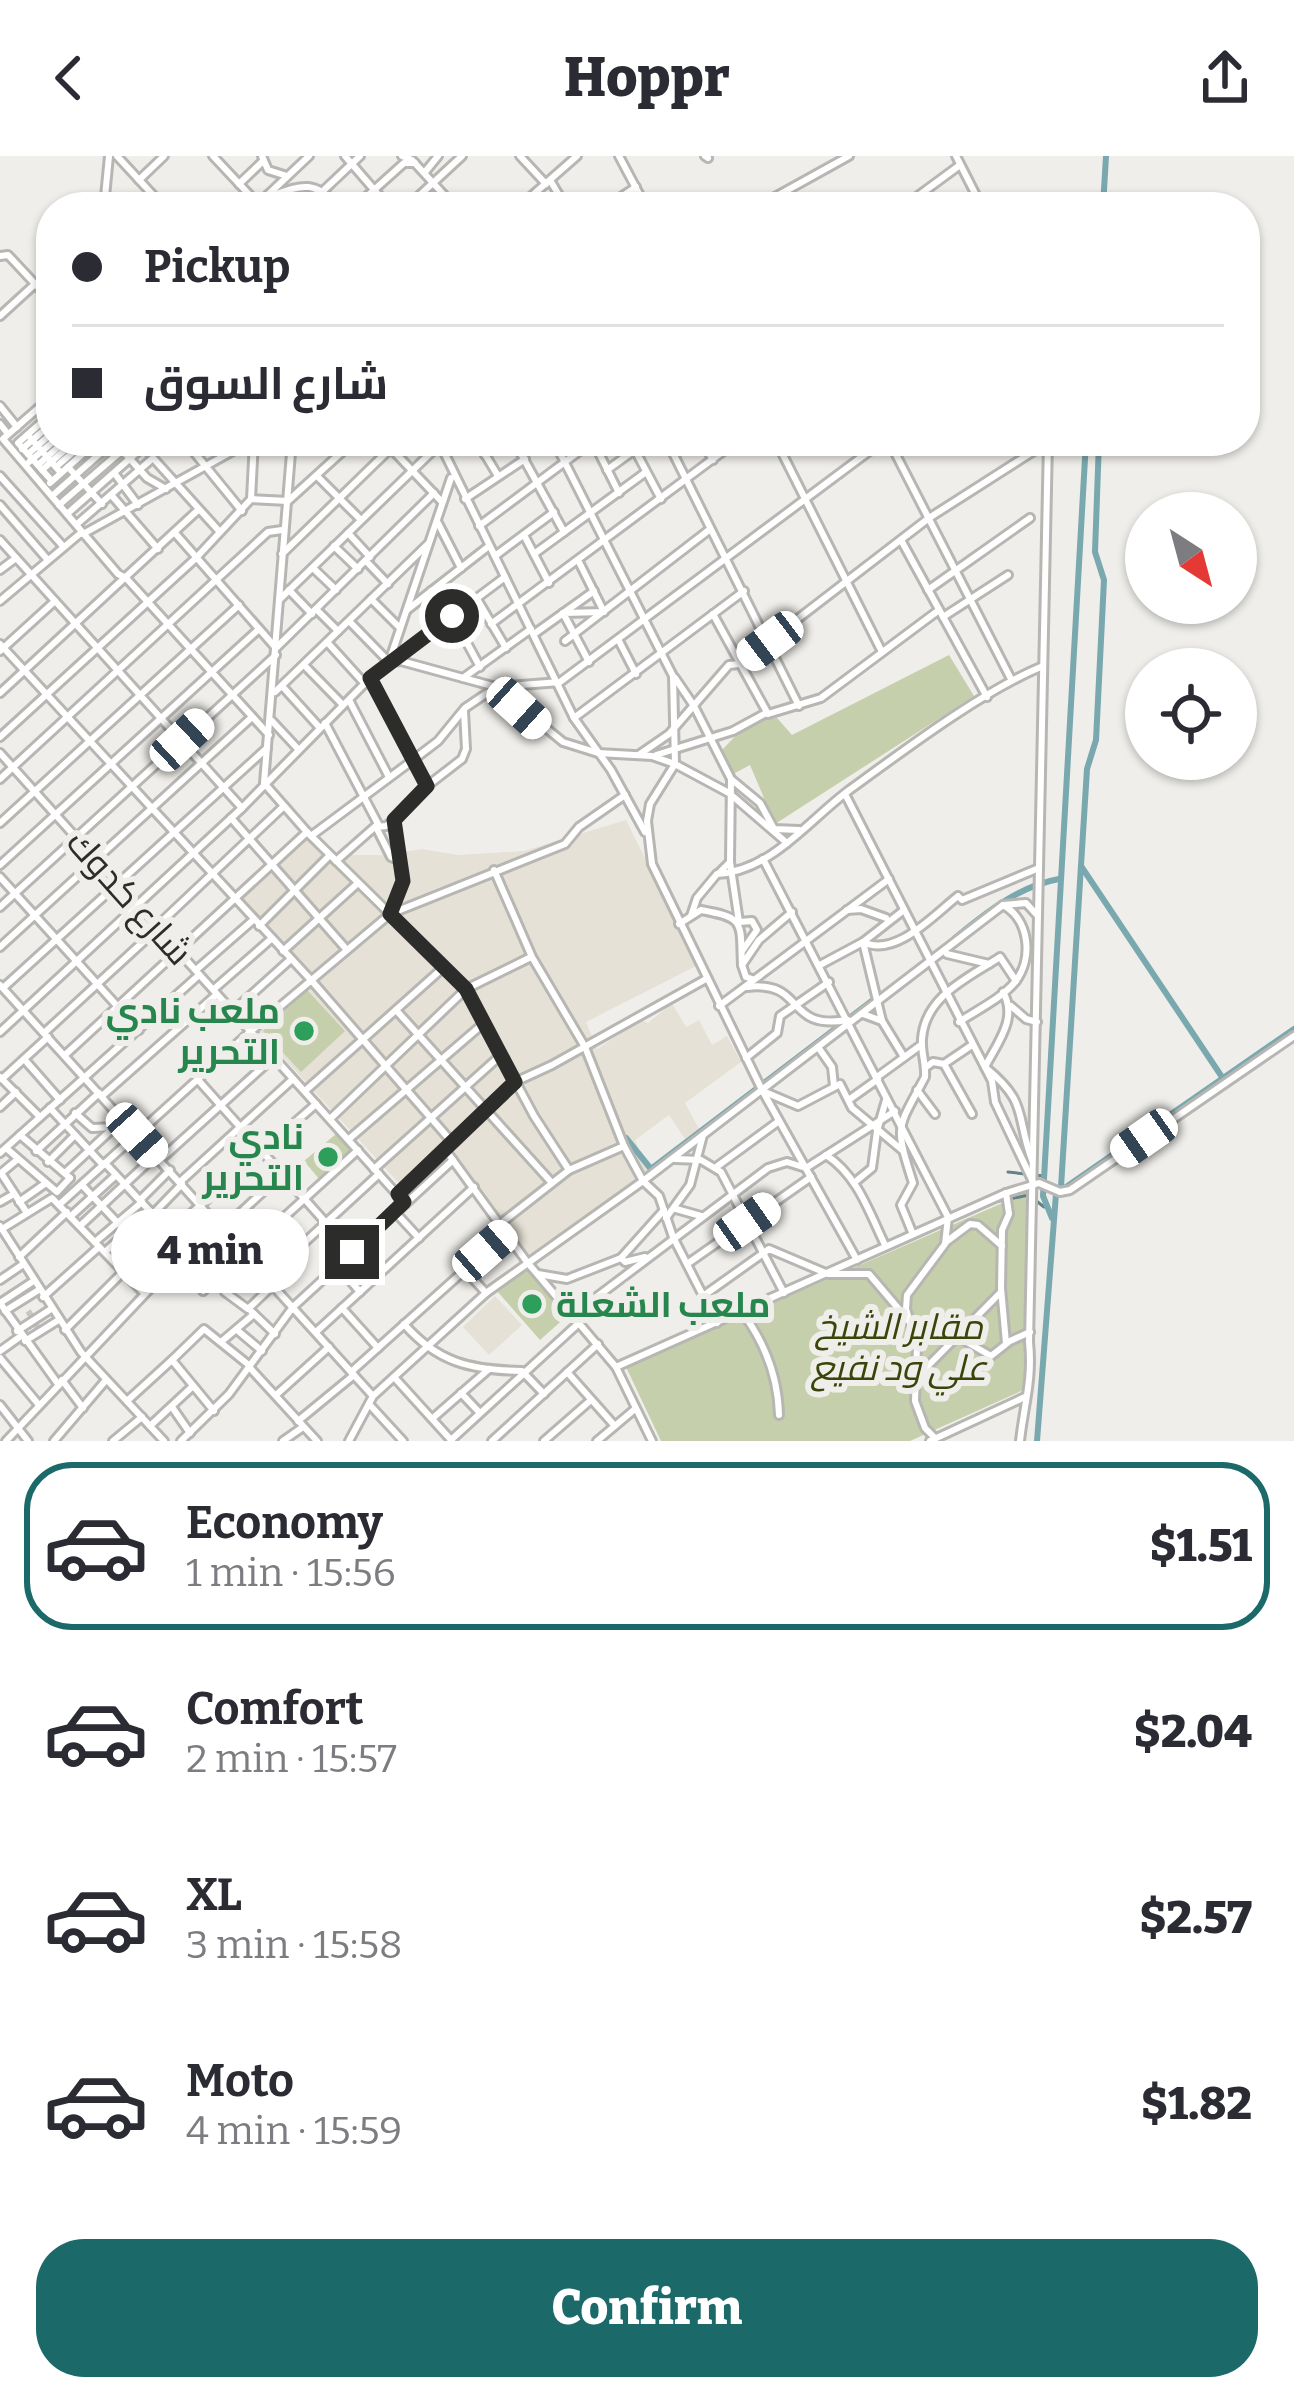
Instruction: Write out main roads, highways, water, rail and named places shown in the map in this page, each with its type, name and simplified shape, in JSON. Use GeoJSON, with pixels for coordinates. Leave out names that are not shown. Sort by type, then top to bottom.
{"type":"FeatureCollection","features":[{"type":"Feature","properties":{"kind":"waterway"},"geometry":{"type":"LineString","coordinates":[[1104,192],[1106,156]]}},
{"type":"Feature","properties":{"kind":"waterway"},"geometry":{"type":"LineString","coordinates":[[1052,1218],[1043,1196],[1085,456]]}},
{"type":"Feature","properties":{"kind":"waterway"},"geometry":{"type":"LineString","coordinates":[[1061,1187],[1087,769],[1096,740],[1104,580],[1095,552],[1098,456]]}},
{"type":"Feature","properties":{"kind":"waterway"},"geometry":{"type":"LineString","coordinates":[[1081,866],[1222,1077]]}},
{"type":"Feature","properties":{"kind":"waterway"},"geometry":{"type":"LineString","coordinates":[[955,938],[1016,894],[1059,879]]}},
{"type":"Feature","properties":{"kind":"waterway"},"geometry":{"type":"LineString","coordinates":[[626,1138],[651,1169],[877,997]]}},
{"type":"Feature","properties":{"kind":"waterway"},"geometry":{"type":"LineString","coordinates":[[1037,1441],[1056,1194],[1294,1029]]}},
{"type":"Feature","properties":{"kind":"waterway"},"geometry":{"type":"LineString","coordinates":[[1008,1172],[1044,1176]]}},
{"type":"Feature","properties":{"kind":"waterway"},"geometry":{"type":"LineString","coordinates":[[999,1201],[1029,1195],[1044,1207]]}},
{"type":"Feature","properties":{"kind":"tunnel"},"geometry":{"type":"LineString","coordinates":[[28,1311],[32,1317]]}},
{"type":"Feature","properties":{"kind":"tunnel"},"geometry":{"type":"LineString","coordinates":[[36,1324],[38,1328]]}},
{"type":"Feature","properties":{"kind":"place","name":"ملعب نادي التحرير"},"geometry":{"type":"Point","coordinates":[304,1031]}},
{"type":"Feature","properties":{"kind":"place","name":"نادي التحرير"},"geometry":{"type":"Point","coordinates":[328,1157]}},
{"type":"Feature","properties":{"kind":"place","name":"ملعب الشعلة"},"geometry":{"type":"Point","coordinates":[532,1304]}},
{"type":"Feature","properties":{"kind":"park label","name":"مقابر الشيخ علي ود نفيع"},"geometry":{"type":"Point","coordinates":[899,1346]}}]}
